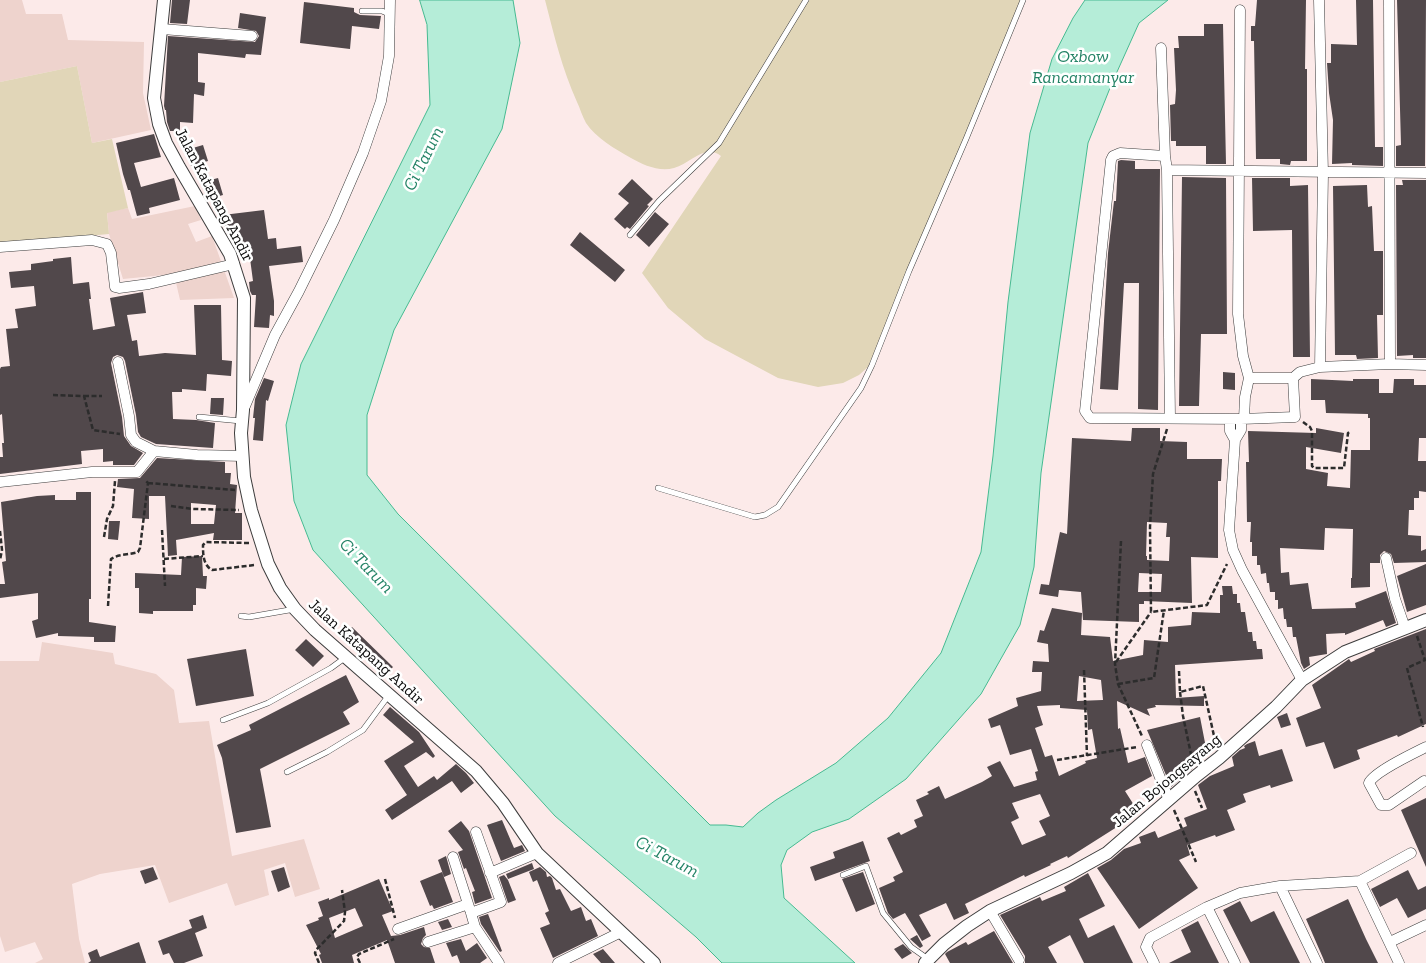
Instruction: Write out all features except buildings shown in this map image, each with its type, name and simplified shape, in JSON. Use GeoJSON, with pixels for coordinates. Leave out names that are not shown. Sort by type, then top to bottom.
{"type":"FeatureCollection","features":[{"type":"Feature","properties":{"kind":"street","name":"Jalan Katapang Andir"},"geometry":{"type":"LineString","coordinates":[[164,0],[154,98],[159,124],[179,168],[220,236],[234,264],[244,298],[242,415],[243,456],[247,491],[260,543],[280,588],[295,609],[315,630],[481,776],[503,803],[537,853],[654,963]]}},
{"type":"Feature","properties":{"kind":"street"},"geometry":{"type":"LineString","coordinates":[[242,415],[275,335],[334,220],[363,153],[381,101],[389,56],[390,0]]}},
{"type":"Feature","properties":{"kind":"street"},"geometry":{"type":"LineString","coordinates":[[1319,0],[1323,173],[1320,367]]}},
{"type":"Feature","properties":{"kind":"street"},"geometry":{"type":"LineString","coordinates":[[1389,0],[1390,364]]}},
{"type":"Feature","properties":{"kind":"street"},"geometry":{"type":"LineString","coordinates":[[1240,10],[1238,314],[1243,356],[1249,378],[1238,419],[1241,430],[1235,440],[1229,530],[1233,550],[1242,570],[1302,680]]}},
{"type":"Feature","properties":{"kind":"street"},"geometry":{"type":"LineString","coordinates":[[162,29],[252,36]]}},
{"type":"Feature","properties":{"kind":"street"},"geometry":{"type":"LineString","coordinates":[[1161,48],[1167,170],[1170,418]]}},
{"type":"Feature","properties":{"kind":"street"},"geometry":{"type":"LineString","coordinates":[[1165,156],[1120,153],[1113,156],[1111,160],[1085,411],[1090,418],[1238,419],[1295,417],[1293,378]]}},
{"type":"Feature","properties":{"kind":"street"},"geometry":{"type":"LineString","coordinates":[[1167,170],[1426,174]]}},
{"type":"Feature","properties":{"kind":"street"},"geometry":{"type":"LineString","coordinates":[[0,247],[92,240],[107,244],[111,253],[114,286],[119,288],[149,284],[234,264]]}},
{"type":"Feature","properties":{"kind":"street"},"geometry":{"type":"LineString","coordinates":[[118,362],[131,435],[136,442],[154,452],[243,456]]}},
{"type":"Feature","properties":{"kind":"street"},"geometry":{"type":"LineString","coordinates":[[1249,378],[1293,378],[1300,372],[1320,367],[1390,364],[1426,365]]}},
{"type":"Feature","properties":{"kind":"street"},"geometry":{"type":"LineString","coordinates":[[0,482],[92,472],[137,472],[154,452]]}},
{"type":"Feature","properties":{"kind":"street"},"geometry":{"type":"LineString","coordinates":[[1386,558],[1395,599],[1409,626]]}},
{"type":"Feature","properties":{"kind":"street","name":"Jalan Bojongsayang"},"geometry":{"type":"LineString","coordinates":[[929,962],[960,932],[990,911],[1071,873],[1107,853],[1193,778],[1219,758],[1276,707],[1302,680],[1345,652],[1426,620]]}},
{"type":"Feature","properties":{"kind":"street"},"geometry":{"type":"LineString","coordinates":[[1147,745],[1169,800]]}},
{"type":"Feature","properties":{"kind":"street"},"geometry":{"type":"LineString","coordinates":[[1424,781],[1389,805],[1381,805],[1369,783],[1371,779],[1387,768],[1426,747]]}},
{"type":"Feature","properties":{"kind":"street"},"geometry":{"type":"LineString","coordinates":[[398,929],[501,902],[476,832]]}},
{"type":"Feature","properties":{"kind":"street"},"geometry":{"type":"LineString","coordinates":[[490,873],[537,853]]}},
{"type":"Feature","properties":{"kind":"street"},"geometry":{"type":"LineString","coordinates":[[1154,963],[1146,947],[1150,938],[1207,907],[1240,893],[1280,886],[1360,881],[1411,854]]}},
{"type":"Feature","properties":{"kind":"street"},"geometry":{"type":"LineString","coordinates":[[453,857],[475,927],[499,963]]}},
{"type":"Feature","properties":{"kind":"street"},"geometry":{"type":"LineString","coordinates":[[1360,881],[1399,963]]}},
{"type":"Feature","properties":{"kind":"street"},"geometry":{"type":"LineString","coordinates":[[1280,886],[1317,963]]}},
{"type":"Feature","properties":{"kind":"street"},"geometry":{"type":"LineString","coordinates":[[1207,907],[1235,963]]}},
{"type":"Feature","properties":{"kind":"street"},"geometry":{"type":"LineString","coordinates":[[990,911],[1019,960]]}},
{"type":"Feature","properties":{"kind":"street"},"geometry":{"type":"LineString","coordinates":[[1390,942],[1426,925]]}},
{"type":"Feature","properties":{"kind":"street"},"geometry":{"type":"LineString","coordinates":[[428,942],[475,927]]}},
{"type":"Feature","properties":{"kind":"street"},"geometry":{"type":"LineString","coordinates":[[558,963],[573,960],[621,932]]}},
{"type":"Feature","properties":{"kind":"lane"},"geometry":{"type":"LineString","coordinates":[[630,235],[658,200],[719,143],[806,0]]}},
{"type":"Feature","properties":{"kind":"lane"},"geometry":{"type":"LineString","coordinates":[[658,488],[755,517],[765,515],[778,507],[865,380],[1023,0]]}},
{"type":"Feature","properties":{"kind":"lane"},"geometry":{"type":"LineString","coordinates":[[362,11],[382,11],[389,14]]}},
{"type":"Feature","properties":{"kind":"lane"},"geometry":{"type":"LineString","coordinates":[[199,417],[242,415]]}},
{"type":"Feature","properties":{"kind":"lane"},"geometry":{"type":"LineString","coordinates":[[241,616],[249,617],[295,609]]}},
{"type":"Feature","properties":{"kind":"lane"},"geometry":{"type":"LineString","coordinates":[[223,720],[268,703],[331,668],[346,656]]}},
{"type":"Feature","properties":{"kind":"lane"},"geometry":{"type":"LineString","coordinates":[[287,772],[327,752],[363,730],[389,695]]}},
{"type":"Feature","properties":{"kind":"lane"},"geometry":{"type":"LineString","coordinates":[[842,875],[866,866],[883,913],[911,947],[929,962]]}},
{"type":"Feature","properties":{"kind":"path"},"geometry":{"type":"LineString","coordinates":[[53,395],[102,396]]}},
{"type":"Feature","properties":{"kind":"path"},"geometry":{"type":"LineString","coordinates":[[84,396],[93,430],[131,435]]}},
{"type":"Feature","properties":{"kind":"path"},"geometry":{"type":"LineString","coordinates":[[1295,417],[1310,427],[1312,431],[1312,466],[1314,468],[1344,468],[1348,433],[1351,431]]}},
{"type":"Feature","properties":{"kind":"path"},"geometry":{"type":"LineString","coordinates":[[1115,664],[1151,612],[1150,527],[1153,474],[1170,418]]}},
{"type":"Feature","properties":{"kind":"path"},"geometry":{"type":"LineString","coordinates":[[104,537],[107,519],[113,506],[116,472]]}},
{"type":"Feature","properties":{"kind":"path"},"geometry":{"type":"LineString","coordinates":[[137,472],[148,483],[247,491]]}},
{"type":"Feature","properties":{"kind":"path"},"geometry":{"type":"LineString","coordinates":[[108,606],[111,559],[138,552],[140,548],[148,483]]}},
{"type":"Feature","properties":{"kind":"path"},"geometry":{"type":"LineString","coordinates":[[171,506],[193,509],[251,510]]}},
{"type":"Feature","properties":{"kind":"path"},"geometry":{"type":"LineString","coordinates":[[162,530],[165,586]]}},
{"type":"Feature","properties":{"kind":"path"},"geometry":{"type":"LineString","coordinates":[[0,531],[2,550],[0,560]]}},
{"type":"Feature","properties":{"kind":"path"},"geometry":{"type":"LineString","coordinates":[[1057,760],[1147,745],[1118,684],[1115,664],[1121,540]]}},
{"type":"Feature","properties":{"kind":"path"},"geometry":{"type":"LineString","coordinates":[[260,543],[206,542],[202,544],[203,556],[208,567],[212,570],[268,564]]}},
{"type":"Feature","properties":{"kind":"path"},"geometry":{"type":"LineString","coordinates":[[1151,612],[1207,605],[1233,550]]}},
{"type":"Feature","properties":{"kind":"path"},"geometry":{"type":"LineString","coordinates":[[164,559],[203,556]]}},
{"type":"Feature","properties":{"kind":"path"},"geometry":{"type":"LineString","coordinates":[[1118,684],[1154,678],[1164,610]]}},
{"type":"Feature","properties":{"kind":"path"},"geometry":{"type":"LineString","coordinates":[[1409,626],[1425,660],[1408,668],[1423,727]]}},
{"type":"Feature","properties":{"kind":"path"},"geometry":{"type":"LineString","coordinates":[[1084,670],[1087,756]]}},
{"type":"Feature","properties":{"kind":"path"},"geometry":{"type":"LineString","coordinates":[[1179,670],[1182,716],[1193,778],[1202,808]]}},
{"type":"Feature","properties":{"kind":"path"},"geometry":{"type":"LineString","coordinates":[[1180,692],[1203,686],[1219,758]]}},
{"type":"Feature","properties":{"kind":"path"},"geometry":{"type":"LineString","coordinates":[[1169,800],[1196,862]]}},
{"type":"Feature","properties":{"kind":"path"},"geometry":{"type":"LineString","coordinates":[[360,963],[357,957],[359,954],[400,936],[385,879]]}},
{"type":"Feature","properties":{"kind":"path"},"geometry":{"type":"LineString","coordinates":[[319,963],[315,953],[316,950],[344,922],[345,912],[342,890]]}},
{"type":"Feature","properties":{"kind":"shaded area"},"geometry":{"type":"Polygon","coordinates":[[[0,0],[22,0],[26,14],[62,14],[68,40],[144,42],[143,93],[151,130],[92,143],[77,66],[0,82],[0,0]]]}},
{"type":"Feature","properties":{"kind":"shaded area"},"geometry":{"type":"Polygon","coordinates":[[[545,0],[1022,0],[868,367],[859,375],[843,383],[818,387],[778,378],[705,339],[668,308],[642,273],[721,156],[709,152],[698,155],[674,168],[657,168],[631,158],[595,134],[585,120],[567,77],[545,0]]]}},
{"type":"Feature","properties":{"kind":"shaded area"},"geometry":{"type":"Polygon","coordinates":[[[77,66],[92,143],[112,139],[128,208],[107,213],[109,234],[0,244],[0,82],[77,66]]]}},
{"type":"Feature","properties":{"kind":"shaded area"},"geometry":{"type":"Polygon","coordinates":[[[195,206],[201,220],[188,224],[196,242],[212,236],[234,298],[180,300],[174,274],[123,279],[109,234],[107,212],[128,208],[132,219],[195,206]]]}},
{"type":"Feature","properties":{"kind":"shaded area"},"geometry":{"type":"Polygon","coordinates":[[[42,642],[113,653],[115,664],[156,674],[174,690],[179,723],[209,721],[232,856],[304,839],[320,889],[295,897],[285,863],[264,870],[269,895],[235,906],[227,883],[169,903],[155,865],[100,874],[72,884],[79,939],[85,963],[35,963],[43,959],[35,942],[5,952],[0,936],[0,661],[39,661],[42,642]]]}},
{"type":"Feature","properties":{"kind":"water"},"geometry":{"type":"Polygon","coordinates":[[[420,0],[513,0],[520,43],[502,129],[394,330],[367,415],[367,475],[398,514],[710,825],[743,827],[776,800],[836,763],[888,718],[941,653],[981,552],[993,456],[1008,302],[1030,133],[1052,59],[1073,18],[1085,0],[1168,0],[1139,23],[1088,143],[1041,473],[1034,567],[1020,625],[981,694],[906,779],[849,819],[812,832],[787,850],[781,865],[784,898],[855,963],[722,963],[696,937],[555,816],[313,550],[294,501],[286,425],[301,364],[430,105],[427,25],[420,0]]]}},
{"type":"Feature","properties":{"kind":"water label","name":"Oxbow Rancamanyar"},"geometry":{"type":"Point","coordinates":[1083,67]}},
{"type":"Feature","properties":{"kind":"water label","name":"Ci Tarum"},"geometry":{"type":"Point","coordinates":[424,159]}},
{"type":"Feature","properties":{"kind":"water label","name":"Ci Tarum"},"geometry":{"type":"Point","coordinates":[366,566]}},
{"type":"Feature","properties":{"kind":"water label","name":"Ci Tarum"},"geometry":{"type":"Point","coordinates":[667,857]}}]}
